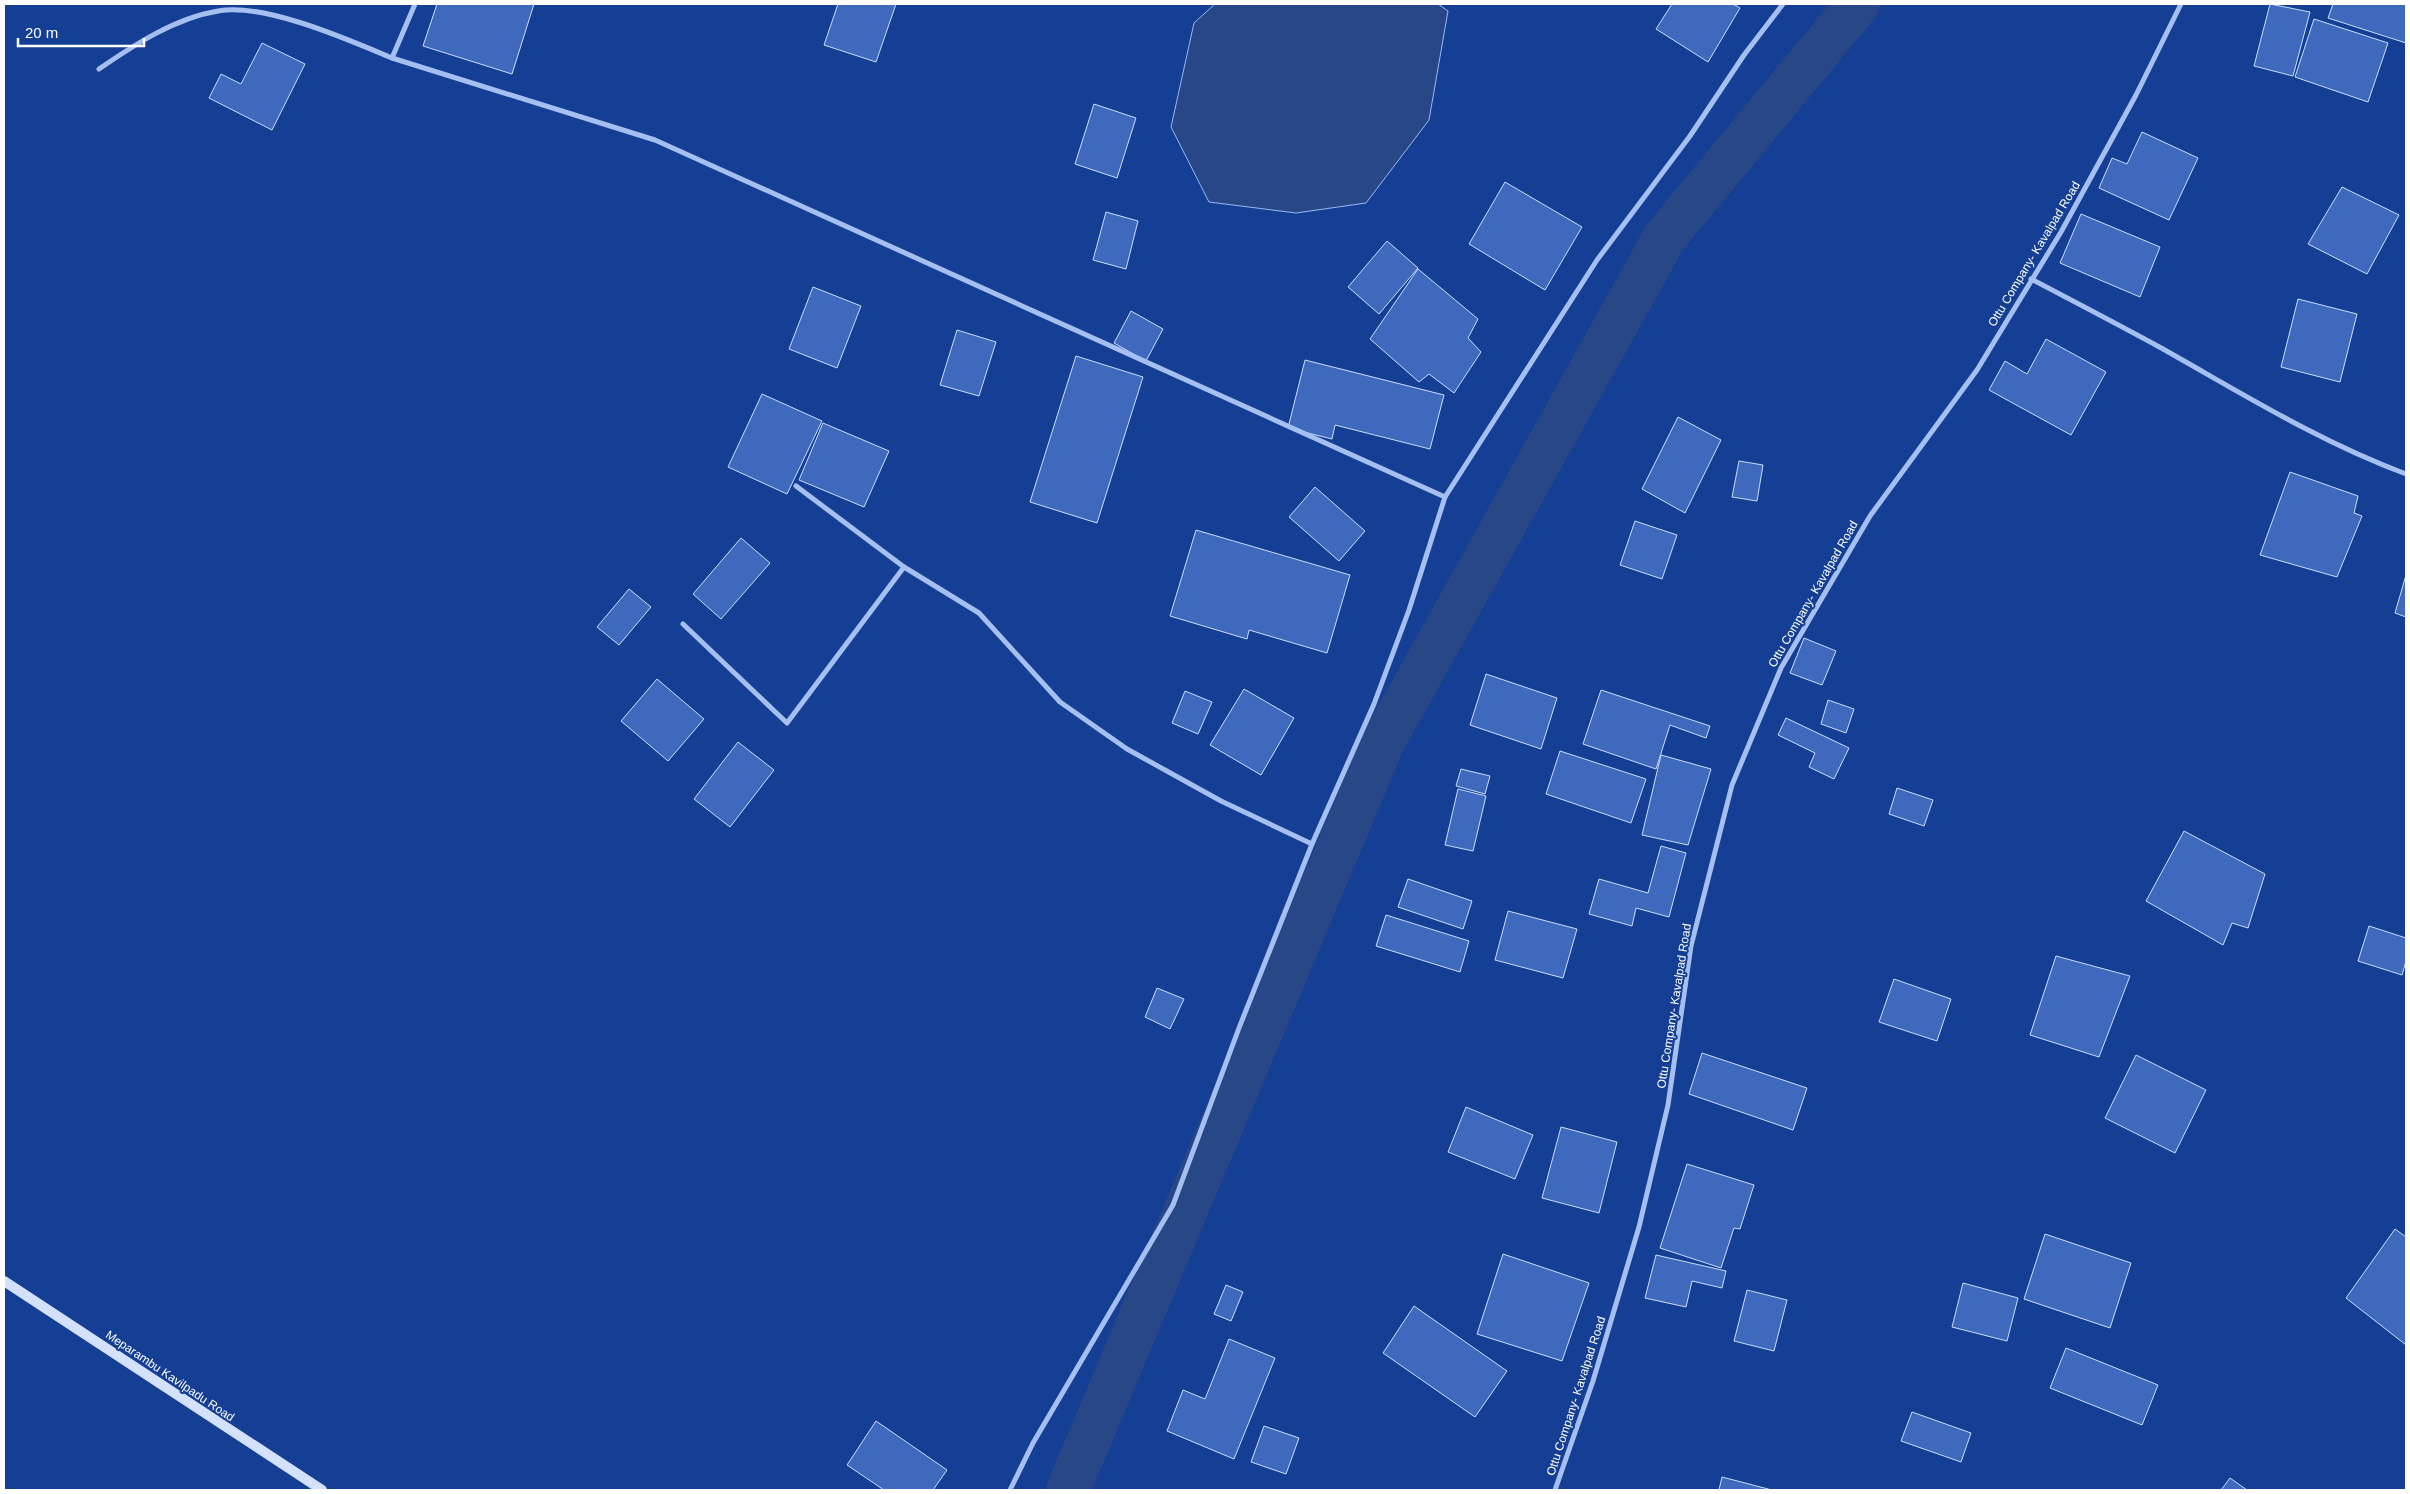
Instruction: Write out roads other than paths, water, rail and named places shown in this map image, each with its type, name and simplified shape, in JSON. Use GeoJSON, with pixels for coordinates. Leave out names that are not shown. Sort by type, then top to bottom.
{"type":"FeatureCollection","features":[{"type":"Feature","properties":{"kind":"main road","name":"Meparambu Kavilpadu Road"},"geometry":{"type":"LineString","coordinates":[[4,1281],[322,1490]]}},
{"type":"Feature","properties":{"kind":"street"},"geometry":{"type":"LineString","coordinates":[[392,58],[415,4]]}},
{"type":"Feature","properties":{"kind":"street"},"geometry":{"type":"LineString","coordinates":[[1010,1490],[1033,1443],[1173,1205],[1239,1028],[1312,844],[1374,704],[1409,610],[1445,497],[1597,260],[1690,136],[1744,55],[1783,4]]}},
{"type":"Feature","properties":{"kind":"street","name":"Ottu Company- Kavalpad Road"},"geometry":{"type":"LineString","coordinates":[[1555,1490],[1593,1381],[1640,1227],[1668,1105],[1691,946],[1732,785],[1781,668],[1870,516],[1977,370],[2060,232],[2136,95],[2181,4]]}},
{"type":"Feature","properties":{"kind":"street"},"geometry":{"type":"LineString","coordinates":[[99,69],[142,40],[174,25],[218,11],[238,10],[323,29],[392,58],[655,140],[1445,497]]}},
{"type":"Feature","properties":{"kind":"street"},"geometry":{"type":"LineString","coordinates":[[2031,279],[2161,348],[2292,423],[2365,459],[2406,474]]}},
{"type":"Feature","properties":{"kind":"street"},"geometry":{"type":"LineString","coordinates":[[796,486],[904,568],[979,613],[1060,702],[1127,749],[1221,800],[1312,844]]}},
{"type":"Feature","properties":{"kind":"street"},"geometry":{"type":"LineString","coordinates":[[683,624],[787,723],[904,568]]}},
{"type":"Feature","properties":{"kind":"water"},"geometry":{"type":"Polygon","coordinates":[[[1215,4],[1438,4],[1448,11],[1429,120],[1366,203],[1296,213],[1209,202],[1171,127],[1194,23],[1215,4]]]}},
{"type":"Feature","properties":{"kind":"waterway"},"geometry":{"type":"LineString","coordinates":[[1068,1490],[1383,742],[1665,237],[1858,4]]}}]}
